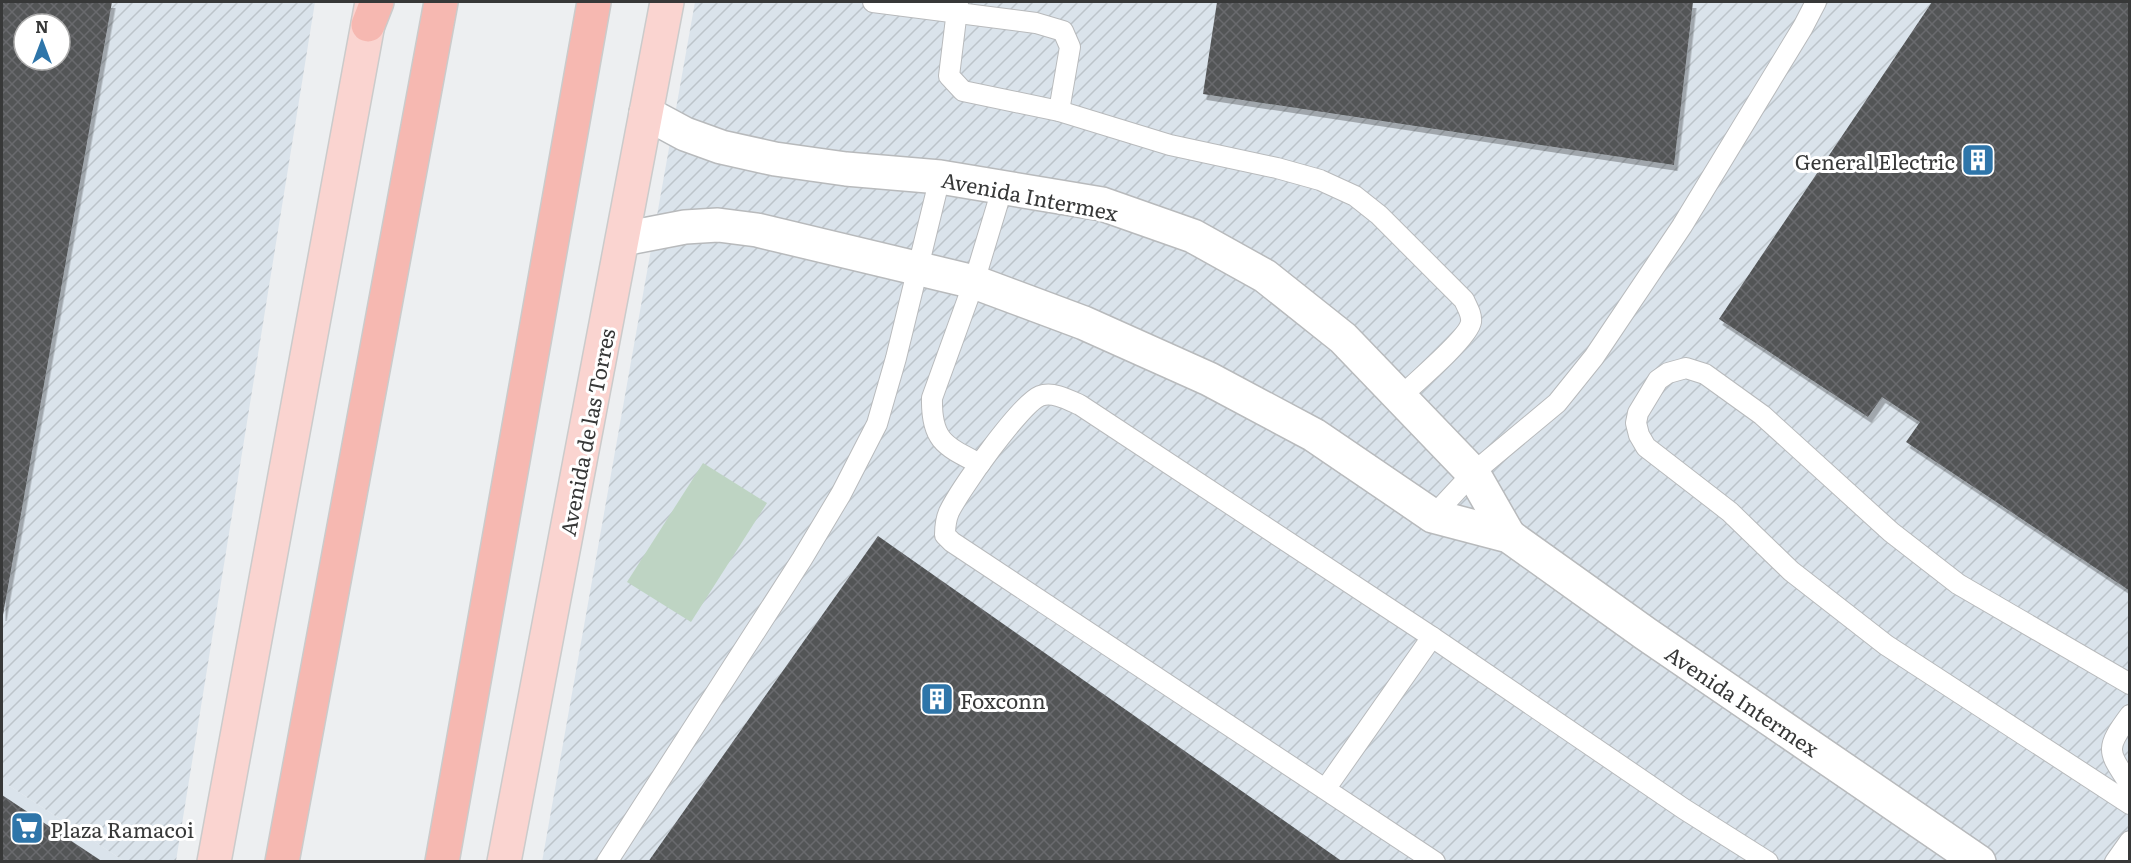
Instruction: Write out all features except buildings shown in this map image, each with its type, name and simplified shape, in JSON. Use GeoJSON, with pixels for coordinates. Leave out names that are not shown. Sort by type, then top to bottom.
{"type":"FeatureCollection","features":[{"type":"Feature","properties":{"kind":"highway"},"geometry":{"type":"LineString","coordinates":[[282,861],[441,2]]}},
{"type":"Feature","properties":{"kind":"highway"},"geometry":{"type":"LineString","coordinates":[[442,861],[594,2]]}},
{"type":"Feature","properties":{"kind":"main road","name":"Avenida de las Torres"},"geometry":{"type":"LineString","coordinates":[[504,861],[666,2]]}},
{"type":"Feature","properties":{"kind":"main road"},"geometry":{"type":"LineString","coordinates":[[214,861],[372,9]]}},
{"type":"Feature","properties":{"kind":"street","name":"Avenida Intermex"},"geometry":{"type":"LineString","coordinates":[[646,113],[685,134],[732,150],[775,159],[846,169],[940,177],[1003,186],[1102,204],[1193,236],[1265,276],[1343,338],[1473,472],[1509,537]]}},
{"type":"Feature","properties":{"kind":"street","name":"Avenida Intermex"},"geometry":{"type":"LineString","coordinates":[[623,239],[685,227],[718,225],[757,230],[974,282],[1084,323],[1209,379],[1314,435],[1432,516],[1509,537],[1646,634],[1979,861]]}},
{"type":"Feature","properties":{"kind":"lane"},"geometry":{"type":"LineString","coordinates":[[873,2],[957,7],[1036,23],[1063,31],[1070,47],[1059,111]]}},
{"type":"Feature","properties":{"kind":"lane"},"geometry":{"type":"LineString","coordinates":[[1432,516],[1473,472],[1557,403],[1594,357],[1682,226],[1816,2]]}},
{"type":"Feature","properties":{"kind":"lane"},"geometry":{"type":"LineString","coordinates":[[957,7],[950,76],[963,91],[1059,111],[1170,145],[1277,168],[1320,180],[1355,196],[1379,215],[1464,300],[1470,311],[1471,321],[1468,329],[1401,396]]}},
{"type":"Feature","properties":{"kind":"lane"},"geometry":{"type":"LineString","coordinates":[[607,861],[802,560],[841,494],[876,424],[896,358],[940,177]]}},
{"type":"Feature","properties":{"kind":"lane"},"geometry":{"type":"LineString","coordinates":[[980,464],[950,448],[936,433],[932,417],[932,398],[974,282],[1003,186]]}},
{"type":"Feature","properties":{"kind":"lane"},"geometry":{"type":"LineString","coordinates":[[2130,684],[1958,584],[1891,532],[1762,415],[1705,374],[1686,368],[1668,373],[1658,380],[1638,413],[1636,423],[1639,435],[1646,447],[1730,512],[1791,572],[1886,645],[2130,804]]}},
{"type":"Feature","properties":{"kind":"lane"},"geometry":{"type":"LineString","coordinates":[[1435,861],[952,543],[945,535],[949,512],[980,464],[1022,411],[1040,396],[1060,396],[1080,405],[1432,636],[1684,809],[1768,861]]}},
{"type":"Feature","properties":{"kind":"lane"},"geometry":{"type":"LineString","coordinates":[[1326,788],[1432,636]]}},
{"type":"Feature","properties":{"kind":"lane"},"geometry":{"type":"LineString","coordinates":[[2130,715],[2114,736],[2112,746],[2112,756],[2130,785]]}},
{"type":"Feature","properties":{"kind":"lane"},"geometry":{"type":"LineString","coordinates":[[2115,861],[2130,841]]}},
{"type":"Feature","properties":{"kind":"shaded area"},"geometry":{"type":"Polygon","coordinates":[[[2,2],[315,2],[176,861],[124,861],[2,781],[2,2]]]}},
{"type":"Feature","properties":{"kind":"shaded area"},"geometry":{"type":"Polygon","coordinates":[[[695,2],[2129,2],[2129,861],[542,862],[695,2]]]}},
{"type":"Feature","properties":{"kind":"shaded area","name":"Plaza Ramacoi"},"geometry":{"type":"Polygon","coordinates":[[[2,781],[124,861],[2,861],[2,781]]]}},
{"type":"Feature","properties":{"kind":"green space"},"geometry":{"type":"Polygon","coordinates":[[[703,463],[767,503],[691,622],[627,582],[703,463]]]}},
{"type":"Feature","properties":{"kind":"place","name":"General Electric"},"geometry":{"type":"Point","coordinates":[1978,160]}},
{"type":"Feature","properties":{"kind":"place","name":"Foxconn"},"geometry":{"type":"Point","coordinates":[937,699]}},
{"type":"Feature","properties":{"kind":"place","name":"Plaza Ramacoi"},"geometry":{"type":"Point","coordinates":[27,828]}}]}
